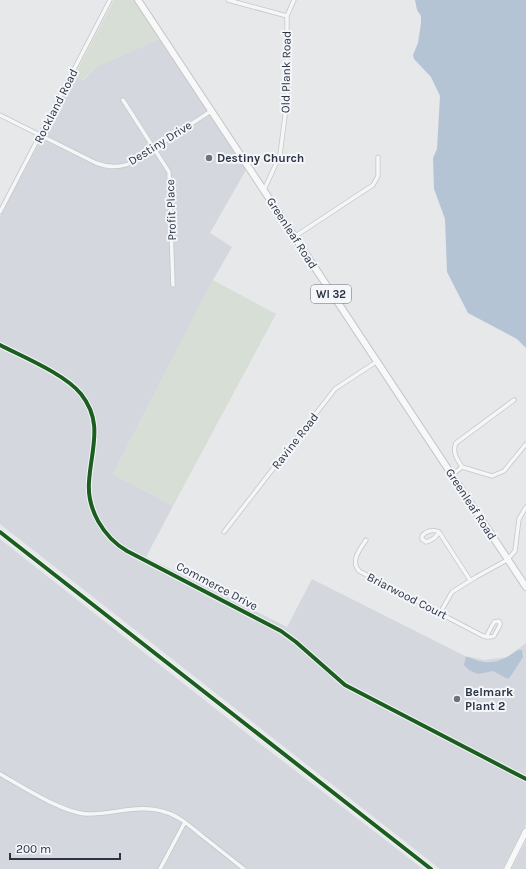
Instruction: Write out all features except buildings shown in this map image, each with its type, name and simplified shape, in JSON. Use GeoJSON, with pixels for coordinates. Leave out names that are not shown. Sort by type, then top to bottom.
{"type":"FeatureCollection","features":[{"type":"Feature","properties":{"kind":"main road","name":"Greenleaf Road"},"geometry":{"type":"LineString","coordinates":[[138,0],[526,587]]}},
{"type":"Feature","properties":{"kind":"main road"},"geometry":{"type":"LineString","coordinates":[[507,869],[526,831]]}},
{"type":"Feature","properties":{"kind":"street","name":"Rockland Road"},"geometry":{"type":"LineString","coordinates":[[0,212],[110,0]]}},
{"type":"Feature","properties":{"kind":"street"},"geometry":{"type":"LineString","coordinates":[[228,0],[287,16]]}},
{"type":"Feature","properties":{"kind":"street","name":"Old Plank Road"},"geometry":{"type":"LineString","coordinates":[[264,190],[280,155],[288,100],[287,16],[294,0]]}},
{"type":"Feature","properties":{"kind":"street","name":"Profit Place"},"geometry":{"type":"LineString","coordinates":[[123,100],[168,168],[170,174],[173,285]]}},
{"type":"Feature","properties":{"kind":"street","name":"Destiny Drive"},"geometry":{"type":"LineString","coordinates":[[0,114],[96,163],[109,167],[129,164],[211,111]]}},
{"type":"Feature","properties":{"kind":"street"},"geometry":{"type":"LineString","coordinates":[[294,237],[373,185],[378,176],[378,157]]}},
{"type":"Feature","properties":{"kind":"street","name":"Commerce Drive"},"geometry":{"type":"LineString","coordinates":[[0,345],[66,380],[77,389],[86,402],[92,415],[95,430],[95,445],[89,483],[91,500],[100,524],[117,544],[131,553],[281,631],[296,642],[344,685],[526,779]]}},
{"type":"Feature","properties":{"kind":"street","name":"Ravine Road"},"geometry":{"type":"LineString","coordinates":[[224,532],[335,389],[376,362]]}},
{"type":"Feature","properties":{"kind":"street"},"geometry":{"type":"LineString","coordinates":[[514,400],[460,438],[454,448],[455,456],[462,467],[492,476],[504,471],[526,444]]}},
{"type":"Feature","properties":{"kind":"street"},"geometry":{"type":"LineString","coordinates":[[452,475],[462,467]]}},
{"type":"Feature","properties":{"kind":"street"},"geometry":{"type":"LineString","coordinates":[[440,613],[450,594],[470,580],[507,560],[515,551],[519,519],[526,507]]}},
{"type":"Feature","properties":{"kind":"street"},"geometry":{"type":"LineString","coordinates":[[439,532],[470,580]]}},
{"type":"Feature","properties":{"kind":"street","name":"Briarwood Court"},"geometry":{"type":"LineString","coordinates":[[366,540],[355,559],[355,565],[358,570],[486,637]]}},
{"type":"Feature","properties":{"kind":"street"},"geometry":{"type":"LineString","coordinates":[[494,622],[500,623],[495,635],[492,637],[486,637],[494,622]]}},
{"type":"Feature","properties":{"kind":"street"},"geometry":{"type":"LineString","coordinates":[[0,774],[62,808],[75,812],[93,814],[148,808],[164,812],[185,822],[244,869]]}},
{"type":"Feature","properties":{"kind":"street"},"geometry":{"type":"LineString","coordinates":[[160,869],[185,822]]}},
{"type":"Feature","properties":{"kind":"shaded area"},"geometry":{"type":"Polygon","coordinates":[[[114,0],[135,0],[159,39],[98,66],[82,80],[74,76],[114,0]]]}},
{"type":"Feature","properties":{"kind":"shaded area"},"geometry":{"type":"Polygon","coordinates":[[[159,39],[246,170],[210,233],[232,247],[213,280],[113,474],[173,506],[146,557],[287,627],[312,579],[465,656],[484,660],[507,657],[526,643],[526,824],[503,869],[440,869],[0,524],[0,217],[74,76],[83,80],[98,66],[159,39]]]}},
{"type":"Feature","properties":{"kind":"shaded area"},"geometry":{"type":"Polygon","coordinates":[[[213,280],[276,314],[173,506],[113,474],[213,280]]]}},
{"type":"Feature","properties":{"kind":"shaded area"},"geometry":{"type":"Polygon","coordinates":[[[0,539],[245,732],[423,869],[0,869],[0,539]]]}},
{"type":"Feature","properties":{"kind":"shaded area"},"geometry":{"type":"Polygon","coordinates":[[[526,840],[526,869],[511,869],[526,840]]]}},
{"type":"Feature","properties":{"kind":"water"},"geometry":{"type":"Polygon","coordinates":[[[415,0],[526,0],[526,348],[517,339],[468,313],[447,272],[445,219],[434,189],[433,158],[437,149],[440,96],[431,77],[414,59],[413,55],[418,43],[421,23],[421,16],[417,10],[415,0]]]}},
{"type":"Feature","properties":{"kind":"water"},"geometry":{"type":"Polygon","coordinates":[[[518,650],[522,650],[523,657],[508,679],[493,671],[478,674],[469,670],[464,665],[466,657],[477,661],[494,662],[509,656],[518,650]]]}},
{"type":"Feature","properties":{"kind":"cycle path"},"geometry":{"type":"LineString","coordinates":[[0,345],[43,366],[65,380],[81,394],[88,405],[94,426],[89,482],[91,502],[98,521],[118,545],[281,631],[296,642],[345,685],[526,779]]}},
{"type":"Feature","properties":{"kind":"cycle path"},"geometry":{"type":"LineString","coordinates":[[0,532],[431,869]]}},
{"type":"Feature","properties":{"kind":"place","name":"Destiny Church"},"geometry":{"type":"Point","coordinates":[209,158]}},
{"type":"Feature","properties":{"kind":"place","name":"Belmark Plant 2"},"geometry":{"type":"Point","coordinates":[457,699]}}]}
